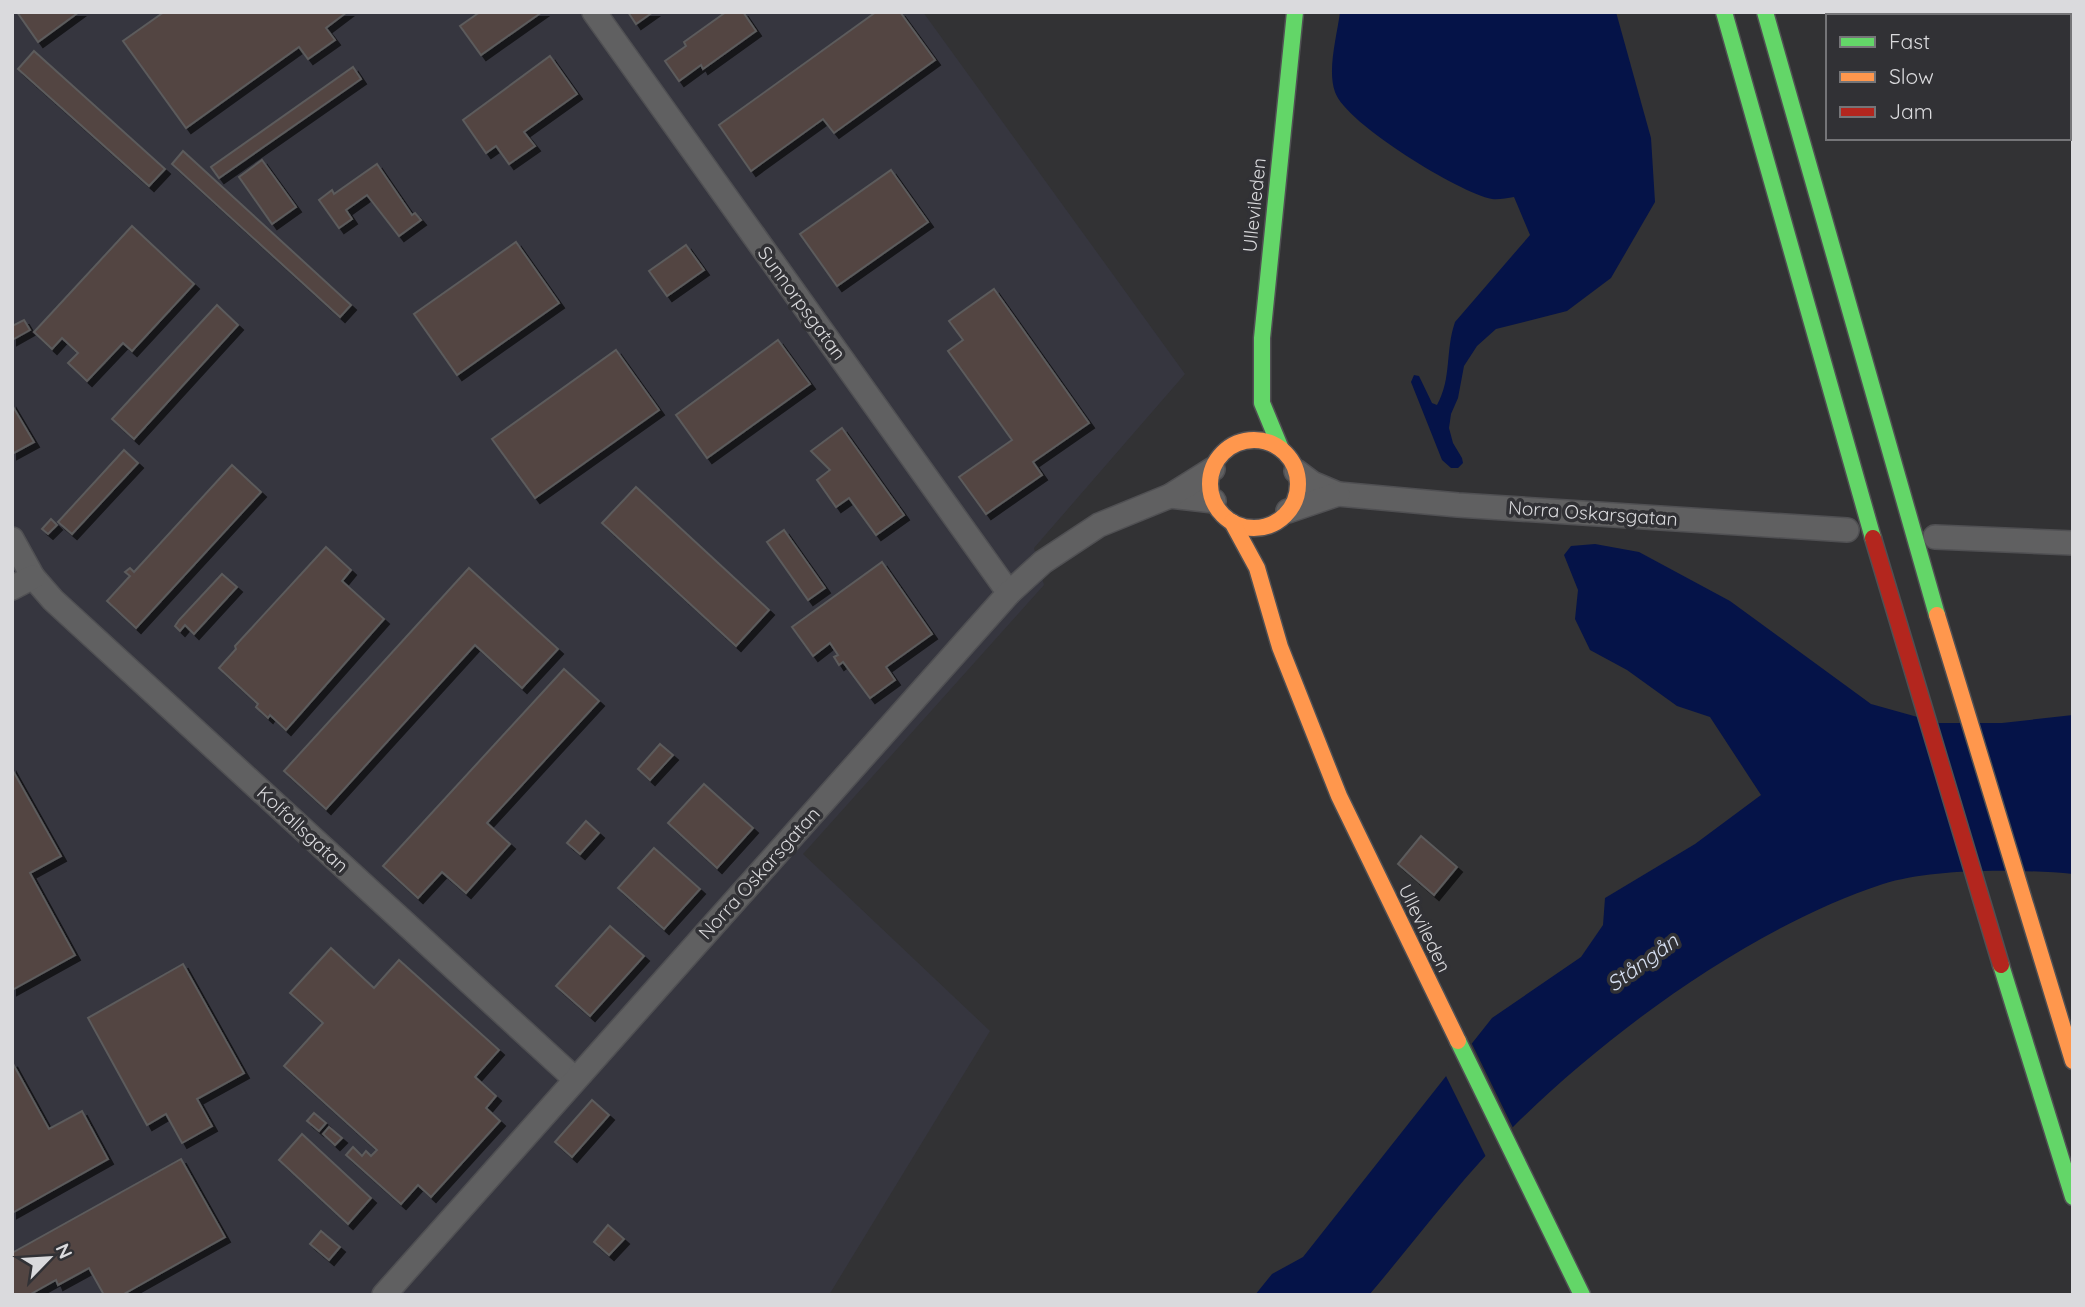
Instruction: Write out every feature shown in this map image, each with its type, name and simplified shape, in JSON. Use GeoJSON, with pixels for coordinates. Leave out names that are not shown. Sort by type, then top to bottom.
{"type":"FeatureCollection","features":[{"type":"Feature","properties":{"kind":"main road","name":"Ullevileden"},"geometry":{"type":"LineString","coordinates":[[1281,449],[1262,403],[1262,338],[1295,12]]}},
{"type":"Feature","properties":{"kind":"main road"},"geometry":{"type":"LineString","coordinates":[[1724,12],[1913,679],[2073,1197]]}},
{"type":"Feature","properties":{"kind":"main road"},"geometry":{"type":"LineString","coordinates":[[1765,12],[1954,673],[2073,1061]]}},
{"type":"Feature","properties":{"kind":"main road","name":"Ullevileden"},"geometry":{"type":"LineString","coordinates":[[1240,442],[1262,403]]}},
{"type":"Feature","properties":{"kind":"main road"},"geometry":{"type":"LineString","coordinates":[[1257,568],[1280,518],[1296,496],[1296,471],[1281,449],[1266,441],[1240,442],[1223,453],[1213,470],[1210,485],[1214,501],[1232,522],[1251,528],[1280,518]]}},
{"type":"Feature","properties":{"kind":"main road","name":"Ullevileden"},"geometry":{"type":"LineString","coordinates":[[1232,522],[1257,568],[1280,647],[1317,743],[1412,951],[1583,1295]]}},
{"type":"Feature","properties":{"kind":"street","name":"Sunnorpsgatan"},"geometry":{"type":"LineString","coordinates":[[594,12],[1009,593]]}},
{"type":"Feature","properties":{"kind":"street","name":"Norra Oskarsgatan"},"geometry":{"type":"LineString","coordinates":[[384,1295],[1009,593],[1044,562],[1098,525],[1170,496],[1213,470]]}},
{"type":"Feature","properties":{"kind":"street","name":"Norra Oskarsgatan"},"geometry":{"type":"LineString","coordinates":[[1296,471],[1312,483],[1338,494],[1458,505],[1847,530]]}},
{"type":"Feature","properties":{"kind":"street","name":"Norra Oskarsgatan"},"geometry":{"type":"LineString","coordinates":[[1280,518],[1338,494]]}},
{"type":"Feature","properties":{"kind":"street","name":"Norra Oskarsgatan"},"geometry":{"type":"LineString","coordinates":[[1170,496],[1214,501]]}},
{"type":"Feature","properties":{"kind":"street"},"geometry":{"type":"LineString","coordinates":[[1936,537],[2073,543]]}},
{"type":"Feature","properties":{"kind":"street","name":"Kolfallsgatan"},"geometry":{"type":"LineString","coordinates":[[12,539],[33,577],[53,600],[575,1079]]}},
{"type":"Feature","properties":{"kind":"street"},"geometry":{"type":"LineString","coordinates":[[12,588],[33,577]]}},
{"type":"Feature","properties":{"kind":"shaded area"},"geometry":{"type":"Polygon","coordinates":[[[12,12],[923,12],[1185,374],[1034,548],[1044,585],[803,854],[990,1031],[829,1295],[12,1295],[12,12]]]}},
{"type":"Feature","properties":{"kind":"water"},"geometry":{"type":"Polygon","coordinates":[[[1340,12],[1616,12],[1651,138],[1655,202],[1611,278],[1567,311],[1496,329],[1477,346],[1464,366],[1449,428],[1453,443],[1462,458],[1463,463],[1458,468],[1451,468],[1442,460],[1411,382],[1414,375],[1419,376],[1432,403],[1437,405],[1445,385],[1455,322],[1530,235],[1514,197],[1492,199],[1431,171],[1381,138],[1344,106],[1335,92],[1332,74],[1340,12]]]}},
{"type":"Feature","properties":{"kind":"water","name":"Stångån"},"geometry":{"type":"Polygon","coordinates":[[[1595,544],[1639,552],[1730,601],[1871,704],[1939,723],[2002,723],[2073,715],[2073,874],[1977,871],[1903,879],[1834,903],[1784,926],[1686,985],[1594,1054],[1552,1090],[1476,1166],[1369,1295],[1255,1295],[1272,1274],[1303,1257],[1492,1018],[1581,957],[1603,925],[1605,898],[1695,844],[1761,795],[1710,717],[1677,706],[1627,670],[1590,650],[1575,619],[1578,590],[1564,555],[1571,546],[1595,544]]]}},
{"type":"Feature","properties":{"kind":"pier"},"geometry":{"type":"Polygon","coordinates":[[[1470,1040],[1514,1130],[1488,1161],[1444,1072],[1470,1040]]]}},
{"type":"Feature","properties":{"kind":"building"},"geometry":{"type":"Polygon","coordinates":[[[17,12],[79,12],[38,42],[17,12]]]}},
{"type":"Feature","properties":{"kind":"building"},"geometry":{"type":"Polygon","coordinates":[[[164,12],[347,12],[326,28],[335,40],[308,59],[299,47],[186,128],[123,41],[164,12]]]}},
{"type":"Feature","properties":{"kind":"building"},"geometry":{"type":"Polygon","coordinates":[[[480,12],[542,12],[481,55],[460,26],[480,12]]]}},
{"type":"Feature","properties":{"kind":"building"},"geometry":{"type":"Polygon","coordinates":[[[628,12],[653,12],[636,24],[628,12]]]}},
{"type":"Feature","properties":{"kind":"building"},"geometry":{"type":"Polygon","coordinates":[[[726,12],[743,12],[756,31],[703,69],[701,65],[679,81],[665,61],[686,46],[684,42],[726,12]]]}},
{"type":"Feature","properties":{"kind":"building"},"geometry":{"type":"Polygon","coordinates":[[[876,12],[900,12],[935,60],[834,133],[823,119],[751,171],[719,125],[876,12]]]}},
{"type":"Feature","properties":{"kind":"building"},"geometry":{"type":"Polygon","coordinates":[[[34,51],[165,169],[149,186],[18,69],[34,51]]]}},
{"type":"Feature","properties":{"kind":"building"},"geometry":{"type":"Polygon","coordinates":[[[550,56],[577,94],[524,132],[535,146],[509,164],[496,146],[486,153],[463,120],[550,56]]]}},
{"type":"Feature","properties":{"kind":"building"},"geometry":{"type":"Polygon","coordinates":[[[353,67],[361,79],[219,178],[211,167],[353,67]]]}},
{"type":"Feature","properties":{"kind":"building"},"geometry":{"type":"Polygon","coordinates":[[[183,151],[351,305],[340,317],[172,164],[183,151]]]}},
{"type":"Feature","properties":{"kind":"building"},"geometry":{"type":"Polygon","coordinates":[[[262,160],[296,207],[272,224],[239,177],[262,160]]]}},
{"type":"Feature","properties":{"kind":"building"},"geometry":{"type":"Polygon","coordinates":[[[377,164],[412,215],[415,213],[421,220],[399,236],[367,195],[346,210],[352,219],[339,228],[319,200],[332,190],[334,194],[377,164]]]}},
{"type":"Feature","properties":{"kind":"building"},"geometry":{"type":"Polygon","coordinates":[[[891,170],[928,222],[837,286],[800,234],[891,170]]]}},
{"type":"Feature","properties":{"kind":"building"},"geometry":{"type":"Polygon","coordinates":[[[132,226],[194,284],[132,351],[123,343],[87,381],[68,363],[78,353],[62,338],[52,349],[34,332],[132,226]]]}},
{"type":"Feature","properties":{"kind":"building"},"geometry":{"type":"Polygon","coordinates":[[[516,242],[559,303],[457,375],[414,314],[516,242]]]}},
{"type":"Feature","properties":{"kind":"building"},"geometry":{"type":"Polygon","coordinates":[[[686,245],[704,270],[667,296],[649,271],[686,245]]]}},
{"type":"Feature","properties":{"kind":"building"},"geometry":{"type":"Polygon","coordinates":[[[994,289],[1089,423],[1033,462],[1042,475],[986,514],[959,477],[1012,440],[948,351],[963,340],[949,321],[994,289]]]}},
{"type":"Feature","properties":{"kind":"building"},"geometry":{"type":"Polygon","coordinates":[[[217,305],[238,325],[134,439],[112,419],[217,305]]]}},
{"type":"Feature","properties":{"kind":"building"},"geometry":{"type":"Polygon","coordinates":[[[24,320],[30,330],[12,340],[12,326],[24,320]]]}},
{"type":"Feature","properties":{"kind":"building"},"geometry":{"type":"Polygon","coordinates":[[[778,340],[810,384],[707,458],[676,415],[778,340]]]}},
{"type":"Feature","properties":{"kind":"building"},"geometry":{"type":"Polygon","coordinates":[[[616,350],[659,410],[535,498],[492,439],[616,350]]]}},
{"type":"Feature","properties":{"kind":"building"},"geometry":{"type":"Polygon","coordinates":[[[12,405],[34,442],[12,454],[12,405]]]}},
{"type":"Feature","properties":{"kind":"building"},"geometry":{"type":"Polygon","coordinates":[[[842,428],[904,515],[876,535],[849,498],[836,507],[817,480],[830,470],[811,451],[842,428]]]}},
{"type":"Feature","properties":{"kind":"building"},"geometry":{"type":"Polygon","coordinates":[[[124,450],[138,463],[72,534],[58,522],[124,450]]]}},
{"type":"Feature","properties":{"kind":"building"},"geometry":{"type":"Polygon","coordinates":[[[232,465],[261,492],[136,628],[107,601],[130,576],[125,572],[130,568],[134,572],[232,465]]]}},
{"type":"Feature","properties":{"kind":"building"},"geometry":{"type":"Polygon","coordinates":[[[636,487],[769,610],[736,646],[602,523],[636,487]]]}},
{"type":"Feature","properties":{"kind":"building"},"geometry":{"type":"Polygon","coordinates":[[[51,519],[57,525],[48,534],[42,529],[51,519]]]}},
{"type":"Feature","properties":{"kind":"building"},"geometry":{"type":"Polygon","coordinates":[[[784,530],[825,588],[808,600],[767,542],[784,530]]]}},
{"type":"Feature","properties":{"kind":"building"},"geometry":{"type":"Polygon","coordinates":[[[326,547],[351,570],[342,581],[384,619],[286,730],[270,715],[268,718],[256,707],[258,704],[219,668],[236,649],[235,646],[326,547]]]}},
{"type":"Feature","properties":{"kind":"building"},"geometry":{"type":"Polygon","coordinates":[[[882,562],[932,634],[886,667],[895,680],[870,698],[843,662],[839,665],[834,657],[838,655],[830,643],[813,656],[792,627],[882,562]]]}},
{"type":"Feature","properties":{"kind":"building"},"geometry":{"type":"Polygon","coordinates":[[[469,568],[558,649],[522,688],[475,645],[326,809],[284,771],[469,568]]]}},
{"type":"Feature","properties":{"kind":"building"},"geometry":{"type":"Polygon","coordinates":[[[222,574],[237,587],[194,634],[185,625],[180,631],[175,626],[179,620],[222,574]]]}},
{"type":"Feature","properties":{"kind":"building"},"geometry":{"type":"Polygon","coordinates":[[[564,669],[599,701],[487,823],[510,844],[466,893],[442,872],[418,898],[383,866],[564,669]]]}},
{"type":"Feature","properties":{"kind":"building"},"geometry":{"type":"Polygon","coordinates":[[[660,744],[673,755],[650,780],[638,769],[660,744]]]}},
{"type":"Feature","properties":{"kind":"building"},"geometry":{"type":"Polygon","coordinates":[[[12,769],[61,856],[30,873],[75,955],[12,990],[12,769]]]}},
{"type":"Feature","properties":{"kind":"building"},"geometry":{"type":"Polygon","coordinates":[[[704,784],[753,828],[717,868],[668,823],[704,784]]]}},
{"type":"Feature","properties":{"kind":"building"},"geometry":{"type":"Polygon","coordinates":[[[586,821],[599,833],[580,854],[567,843],[586,821]]]}},
{"type":"Feature","properties":{"kind":"building"},"geometry":{"type":"Polygon","coordinates":[[[1421,836],[1457,867],[1434,895],[1398,864],[1421,836]]]}},
{"type":"Feature","properties":{"kind":"building"},"geometry":{"type":"Polygon","coordinates":[[[654,848],[700,889],[664,929],[618,888],[654,848]]]}},
{"type":"Feature","properties":{"kind":"building"},"geometry":{"type":"Polygon","coordinates":[[[610,926],[644,956],[590,1016],[556,986],[610,926]]]}},
{"type":"Feature","properties":{"kind":"building"},"geometry":{"type":"Polygon","coordinates":[[[331,948],[374,988],[399,960],[499,1050],[475,1077],[496,1096],[486,1108],[500,1121],[431,1197],[418,1185],[401,1204],[346,1155],[353,1147],[362,1156],[366,1151],[371,1156],[377,1150],[284,1066],[323,1023],[290,993],[331,948]]]}},
{"type":"Feature","properties":{"kind":"building"},"geometry":{"type":"Polygon","coordinates":[[[183,964],[244,1073],[197,1099],[212,1126],[182,1143],[166,1114],[147,1125],[88,1018],[183,964]]]}},
{"type":"Feature","properties":{"kind":"building"},"geometry":{"type":"Polygon","coordinates":[[[12,1062],[49,1129],[82,1111],[108,1159],[12,1213],[12,1062]]]}},
{"type":"Feature","properties":{"kind":"building"},"geometry":{"type":"Polygon","coordinates":[[[592,1100],[609,1115],[572,1157],[555,1142],[592,1100]]]}},
{"type":"Feature","properties":{"kind":"building"},"geometry":{"type":"Polygon","coordinates":[[[314,1113],[326,1123],[319,1131],[307,1121],[314,1113]]]}},
{"type":"Feature","properties":{"kind":"building"},"geometry":{"type":"Polygon","coordinates":[[[329,1127],[342,1138],[335,1145],[323,1134],[329,1127]]]}},
{"type":"Feature","properties":{"kind":"building"},"geometry":{"type":"Polygon","coordinates":[[[302,1134],[371,1198],[348,1224],[279,1160],[302,1134]]]}},
{"type":"Feature","properties":{"kind":"building"},"geometry":{"type":"Polygon","coordinates":[[[181,1159],[225,1237],[122,1295],[104,1295],[89,1268],[58,1285],[56,1280],[29,1295],[12,1295],[12,1253],[181,1159]]]}},
{"type":"Feature","properties":{"kind":"building"},"geometry":{"type":"Polygon","coordinates":[[[608,1225],[624,1239],[609,1255],[594,1242],[608,1225]]]}},
{"type":"Feature","properties":{"kind":"building"},"geometry":{"type":"Polygon","coordinates":[[[321,1231],[340,1247],[329,1260],[310,1244],[321,1231]]]}},
{"type":"Feature","properties":{"kind":"traffic: fast"},"geometry":{"type":"LineString","coordinates":[[1281,449],[1262,403],[1262,338],[1295,12]]}},
{"type":"Feature","properties":{"kind":"traffic: fast"},"geometry":{"type":"LineString","coordinates":[[1724,12],[1873,538]]}},
{"type":"Feature","properties":{"kind":"traffic: fast"},"geometry":{"type":"LineString","coordinates":[[1765,12],[1937,615]]}},
{"type":"Feature","properties":{"kind":"traffic: fast"},"geometry":{"type":"LineString","coordinates":[[2001,965],[2073,1197]]}},
{"type":"Feature","properties":{"kind":"traffic: fast"},"geometry":{"type":"LineString","coordinates":[[1458,1041],[1582,1295]]}},
{"type":"Feature","properties":{"kind":"traffic: slow"},"geometry":{"type":"LineString","coordinates":[[1254,440],[1271,444],[1285,453],[1294,467],[1298,484],[1294,501],[1285,515],[1271,524],[1254,528],[1237,524],[1223,515],[1214,501],[1210,484],[1214,467],[1223,453],[1237,444],[1254,440]]}},
{"type":"Feature","properties":{"kind":"traffic: slow"},"geometry":{"type":"LineString","coordinates":[[1232,522],[1257,568],[1280,647],[1339,796],[1458,1041]]}},
{"type":"Feature","properties":{"kind":"traffic: slow"},"geometry":{"type":"LineString","coordinates":[[1937,615],[2073,1061]]}},
{"type":"Feature","properties":{"kind":"traffic: jam"},"geometry":{"type":"LineString","coordinates":[[1873,538],[2001,965]]}}]}
